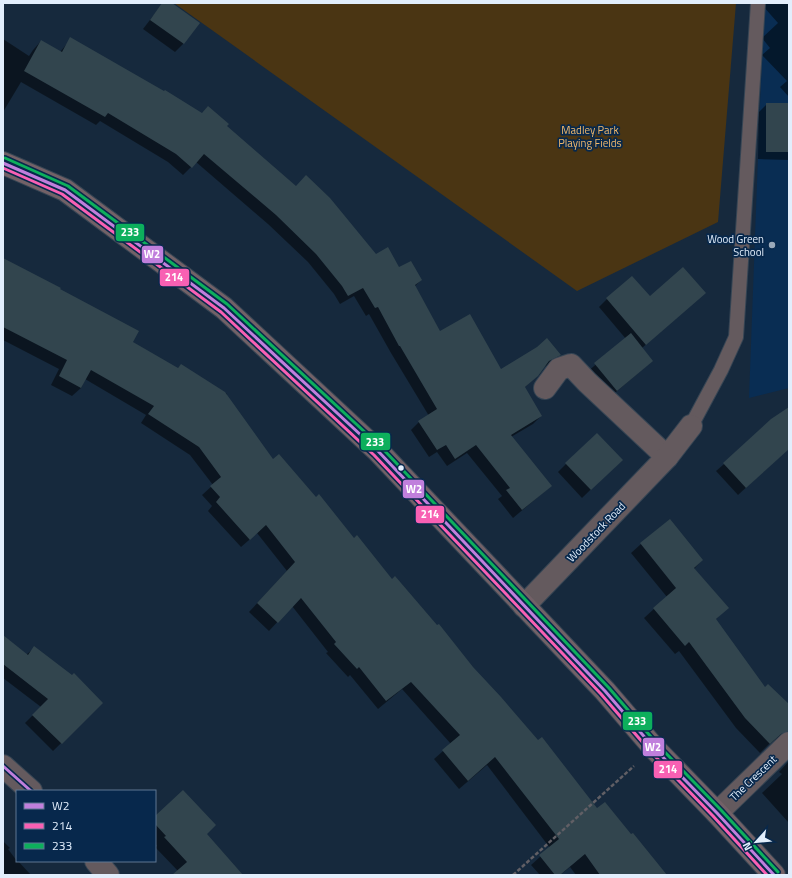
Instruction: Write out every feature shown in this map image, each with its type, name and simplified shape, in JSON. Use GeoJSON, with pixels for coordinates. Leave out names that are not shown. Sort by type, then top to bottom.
{"type":"FeatureCollection","features":[{"type":"Feature","properties":{"kind":"main road"},"geometry":{"type":"LineString","coordinates":[[3,163],[65,190],[224,308],[378,451],[605,691],[654,748],[774,875]]}},
{"type":"Feature","properties":{"kind":"street"},"geometry":{"type":"LineString","coordinates":[[545,388],[559,369],[571,365],[667,458]]}},
{"type":"Feature","properties":{"kind":"street","name":"Woodstock Road"},"geometry":{"type":"LineString","coordinates":[[524,606],[667,458],[691,426]]}},
{"type":"Feature","properties":{"kind":"street","name":"The Crescent"},"geometry":{"type":"LineString","coordinates":[[717,813],[789,743]]}},
{"type":"Feature","properties":{"kind":"street"},"geometry":{"type":"LineString","coordinates":[[3,766],[30,790]]}},
{"type":"Feature","properties":{"kind":"street"},"geometry":{"type":"LineString","coordinates":[[97,862],[108,875]]}},
{"type":"Feature","properties":{"kind":"lane","name":"Woodstock Road"},"geometry":{"type":"LineString","coordinates":[[691,426],[721,370],[736,337],[758,3]]}},
{"type":"Feature","properties":{"kind":"path"},"geometry":{"type":"LineString","coordinates":[[513,875],[654,748]]}},
{"type":"Feature","properties":{"kind":"shaded area","name":"Wood Green School"},"geometry":{"type":"Polygon","coordinates":[[[765,3],[789,3],[789,388],[749,398],[760,103],[765,3]]]}},
{"type":"Feature","properties":{"kind":"green space","name":"Madley Park Playing Fields"},"geometry":{"type":"Polygon","coordinates":[[[174,3],[736,3],[718,222],[577,291],[174,3]]]}},
{"type":"Feature","properties":{"kind":"building"},"geometry":{"type":"Polygon","coordinates":[[[162,3],[172,3],[200,23],[184,44],[150,20],[162,3]]]}},
{"type":"Feature","properties":{"kind":"building"},"geometry":{"type":"Polygon","coordinates":[[[70,37],[164,91],[165,90],[202,113],[208,106],[229,124],[227,126],[296,186],[306,175],[330,198],[376,254],[388,247],[399,267],[411,261],[422,280],[415,285],[440,331],[470,314],[501,369],[537,347],[547,338],[561,355],[549,361],[538,376],[525,387],[542,416],[511,435],[552,486],[522,510],[506,490],[510,488],[476,445],[455,459],[446,445],[437,450],[418,421],[437,409],[399,346],[378,307],[375,308],[363,288],[348,296],[342,286],[316,254],[276,215],[204,154],[192,168],[176,154],[108,113],[105,117],[24,71],[41,40],[62,52],[70,37]]]}},
{"type":"Feature","properties":{"kind":"building"},"geometry":{"type":"Polygon","coordinates":[[[766,103],[789,103],[789,152],[766,152],[766,103]]]}},
{"type":"Feature","properties":{"kind":"building"},"geometry":{"type":"Polygon","coordinates":[[[3,258],[139,331],[133,342],[178,368],[181,364],[225,392],[273,459],[279,454],[316,497],[319,494],[354,538],[357,535],[392,579],[395,576],[437,625],[439,624],[473,667],[538,740],[542,737],[597,808],[605,802],[631,834],[633,833],[667,875],[600,875],[585,854],[560,875],[555,875],[539,855],[559,839],[495,757],[468,781],[442,750],[460,735],[411,682],[386,701],[359,667],[357,669],[334,644],[336,642],[301,598],[278,623],[257,603],[295,562],[266,525],[250,540],[216,502],[220,497],[210,486],[221,477],[199,447],[148,414],[154,406],[91,370],[81,388],[59,376],[67,360],[3,327],[3,258]]]}},
{"type":"Feature","properties":{"kind":"building"},"geometry":{"type":"Polygon","coordinates":[[[683,267],[706,293],[646,345],[606,298],[632,276],[650,296],[683,267]]]}},
{"type":"Feature","properties":{"kind":"building"},"geometry":{"type":"Polygon","coordinates":[[[631,333],[653,361],[617,391],[594,363],[631,333]]]}},
{"type":"Feature","properties":{"kind":"building"},"geometry":{"type":"Polygon","coordinates":[[[789,407],[789,449],[746,488],[723,463],[771,419],[789,407]]]}},
{"type":"Feature","properties":{"kind":"building"},"geometry":{"type":"Polygon","coordinates":[[[597,433],[623,460],[591,490],[565,463],[597,433]]]}},
{"type":"Feature","properties":{"kind":"building"},"geometry":{"type":"Polygon","coordinates":[[[670,519],[703,560],[694,568],[729,608],[716,619],[765,687],[768,684],[789,704],[789,731],[781,734],[770,744],[745,718],[689,642],[685,646],[653,608],[676,588],[640,543],[670,519]]]}},
{"type":"Feature","properties":{"kind":"building"},"geometry":{"type":"Polygon","coordinates":[[[3,635],[28,655],[34,646],[72,675],[74,673],[103,703],[62,744],[32,715],[48,699],[3,664],[3,635]]]}},
{"type":"Feature","properties":{"kind":"building"},"geometry":{"type":"Polygon","coordinates":[[[183,790],[216,825],[207,834],[243,875],[172,875],[187,862],[164,837],[166,836],[156,825],[156,815],[183,790]]]}},
{"type":"Feature","properties":{"kind":"transit line","name":"233"},"geometry":{"type":"LineString","coordinates":[[5,158],[68,186],[227,304],[382,448],[609,688],[658,745],[778,872]]}},
{"type":"Feature","properties":{"kind":"transit line","name":"W2"},"geometry":{"type":"LineString","coordinates":[[3,163],[65,190],[224,308],[378,451],[605,691],[654,748],[774,875]]}},
{"type":"Feature","properties":{"kind":"transit line","name":"214"},"geometry":{"type":"LineString","coordinates":[[3,168],[62,194],[221,312],[374,455],[601,694],[650,751],[713,816],[767,875]]}},
{"type":"Feature","properties":{"kind":"transit line","name":"W2"},"geometry":{"type":"LineString","coordinates":[[3,766],[30,790]]}},
{"type":"Feature","properties":{"kind":"place","name":"Wood Green School"},"geometry":{"type":"Point","coordinates":[772,245]}}]}
